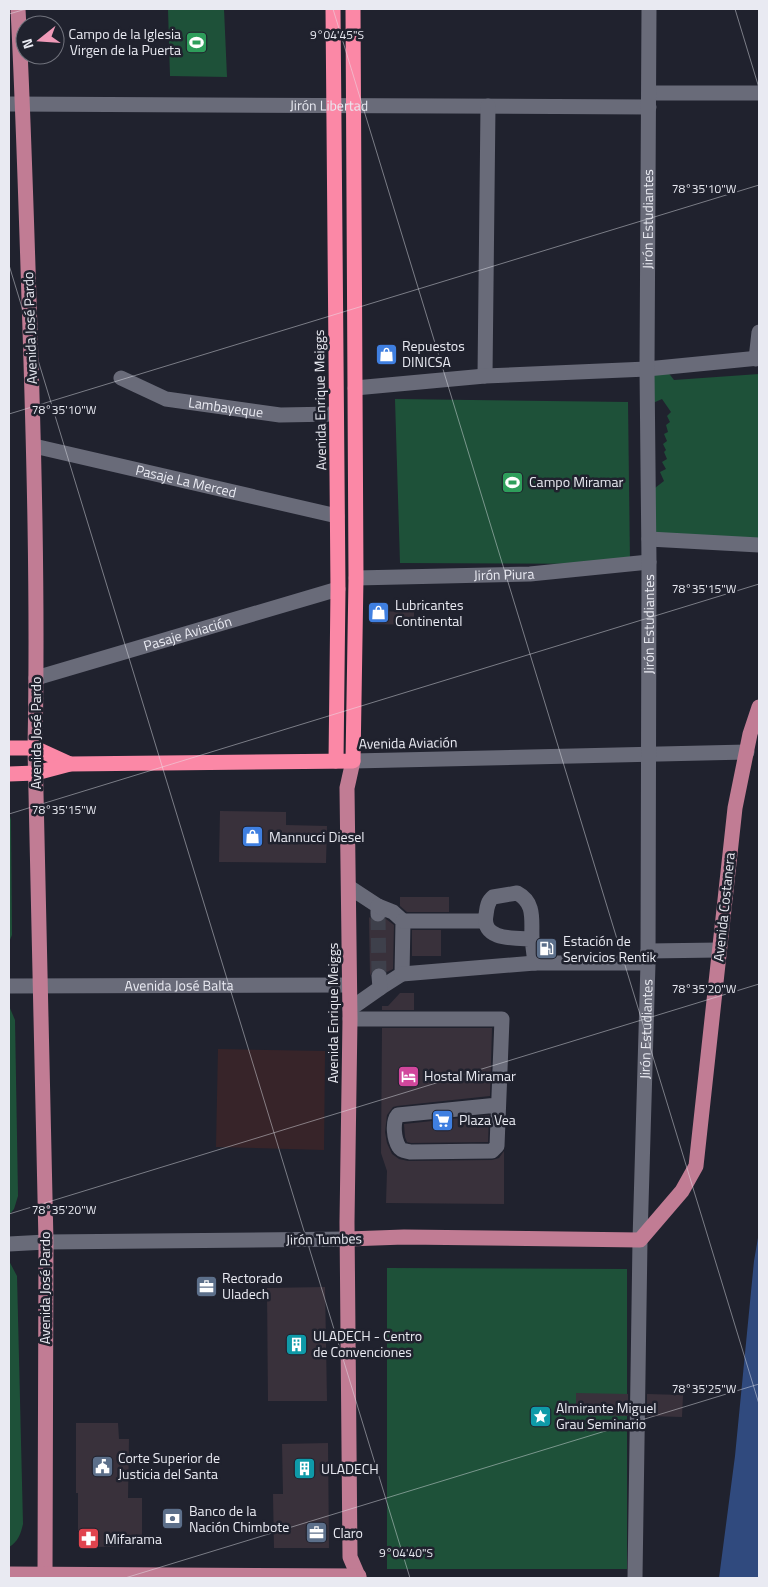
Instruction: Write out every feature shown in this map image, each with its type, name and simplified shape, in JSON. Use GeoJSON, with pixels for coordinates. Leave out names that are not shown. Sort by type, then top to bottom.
{"type":"FeatureCollection","features":[{"type":"Feature","properties":{"kind":"highway","name":"Avenida Enrique Meiggs"},"geometry":{"type":"LineString","coordinates":[[332,9],[338,590],[336,761]]}},
{"type":"Feature","properties":{"kind":"highway","name":"Avenida Enrique Meiggs"},"geometry":{"type":"LineString","coordinates":[[353,761],[356,578],[354,9]]}},
{"type":"Feature","properties":{"kind":"highway","name":"Avenida Aviación"},"geometry":{"type":"LineString","coordinates":[[9,748],[35,748],[70,764]]}},
{"type":"Feature","properties":{"kind":"highway","name":"Avenida Aviación"},"geometry":{"type":"LineString","coordinates":[[9,774],[36,773],[70,764],[353,761]]}},
{"type":"Feature","properties":{"kind":"main road","name":"Avenida José Pardo"},"geometry":{"type":"LineString","coordinates":[[18,9],[16,104],[34,446],[35,748],[46,1242],[45,1576]]}},
{"type":"Feature","properties":{"kind":"main road","name":"Avenida Costanera"},"geometry":{"type":"LineString","coordinates":[[640,1240],[682,1191],[696,1166],[735,808],[750,734],[759,707]]}},
{"type":"Feature","properties":{"kind":"main road","name":"Avenida Enrique Meiggs"},"geometry":{"type":"LineString","coordinates":[[336,761],[347,788]]}},
{"type":"Feature","properties":{"kind":"main road","name":"Avenida Enrique Meiggs"},"geometry":{"type":"LineString","coordinates":[[350,1559],[348,1239],[350,1014],[347,788],[353,761]]}},
{"type":"Feature","properties":{"kind":"main road","name":"Jirón Tumbes"},"geometry":{"type":"LineString","coordinates":[[348,1239],[404,1237],[640,1240]]}},
{"type":"Feature","properties":{"kind":"main road"},"geometry":{"type":"LineString","coordinates":[[341,1577],[350,1559]]}},
{"type":"Feature","properties":{"kind":"main road"},"geometry":{"type":"LineString","coordinates":[[350,1559],[361,1577]]}},
{"type":"Feature","properties":{"kind":"main road"},"geometry":{"type":"LineString","coordinates":[[9,1574],[45,1576],[361,1577]]}},
{"type":"Feature","properties":{"kind":"street","name":"Jirón Estudiantes"},"geometry":{"type":"LineString","coordinates":[[635,1578],[640,1240],[648,957],[650,562],[647,369],[649,9]]}},
{"type":"Feature","properties":{"kind":"street","name":"Jirón Libertad"},"geometry":{"type":"LineString","coordinates":[[16,104],[488,106],[649,100],[759,93]]}},
{"type":"Feature","properties":{"kind":"street"},"geometry":{"type":"LineString","coordinates":[[485,376],[488,106]]}},
{"type":"Feature","properties":{"kind":"street"},"geometry":{"type":"LineString","coordinates":[[355,388],[485,376],[647,369],[758,358],[759,332]]}},
{"type":"Feature","properties":{"kind":"street","name":"Lambayeque"},"geometry":{"type":"LineString","coordinates":[[121,378],[166,399],[280,414],[336,414]]}},
{"type":"Feature","properties":{"kind":"street","name":"Pasaje La Merced"},"geometry":{"type":"LineString","coordinates":[[34,446],[337,516]]}},
{"type":"Feature","properties":{"kind":"street"},"geometry":{"type":"LineString","coordinates":[[649,539],[759,545]]}},
{"type":"Feature","properties":{"kind":"street","name":"Jirón Piura"},"geometry":{"type":"LineString","coordinates":[[356,578],[530,574],[650,562]]}},
{"type":"Feature","properties":{"kind":"street","name":"Pasaje Aviación"},"geometry":{"type":"LineString","coordinates":[[36,678],[338,590]]}},
{"type":"Feature","properties":{"kind":"street","name":"Avenida Aviación"},"geometry":{"type":"LineString","coordinates":[[353,761],[747,752]]}},
{"type":"Feature","properties":{"kind":"street"},"geometry":{"type":"LineString","coordinates":[[349,887],[378,911],[392,912],[402,921],[485,920]]}},
{"type":"Feature","properties":{"kind":"street"},"geometry":{"type":"LineString","coordinates":[[532,939],[498,937],[490,930],[485,920],[488,903],[493,897],[518,893],[528,901],[532,910],[532,939],[535,962]]}},
{"type":"Feature","properties":{"kind":"street"},"geometry":{"type":"LineString","coordinates":[[402,921],[402,974]]}},
{"type":"Feature","properties":{"kind":"street"},"geometry":{"type":"LineString","coordinates":[[350,1014],[379,982],[402,974],[535,962],[648,957],[719,950]]}},
{"type":"Feature","properties":{"kind":"street","name":"Avenida José Balta"},"geometry":{"type":"LineString","coordinates":[[9,986],[349,985]]}},
{"type":"Feature","properties":{"kind":"street"},"geometry":{"type":"LineString","coordinates":[[350,1014],[502,1019],[497,1146],[492,1152],[410,1152],[400,1148],[395,1133],[398,1115],[498,1105]]}},
{"type":"Feature","properties":{"kind":"street","name":"Jirón Tumbes"},"geometry":{"type":"LineString","coordinates":[[9,1244],[348,1239]]}},
{"type":"Feature","properties":{"kind":"shaded area"},"geometry":{"type":"Polygon","coordinates":[[[218,1049],[325,1051],[324,1150],[216,1147],[218,1049]]]}},
{"type":"Feature","properties":{"kind":"green space","name":"Campo de la Iglesia Virgen de la Puerta"},"geometry":{"type":"Polygon","coordinates":[[[168,9],[224,9],[227,77],[170,76],[168,9]]]}},
{"type":"Feature","properties":{"kind":"green space"},"geometry":{"type":"Polygon","coordinates":[[[667,371],[674,380],[759,374],[759,540],[658,534],[652,531],[651,491],[664,481],[660,472],[666,469],[662,462],[667,459],[663,444],[667,441],[664,434],[668,432],[666,425],[670,422],[667,416],[671,412],[662,399],[653,403],[650,388],[655,374],[667,371]]]}},
{"type":"Feature","properties":{"kind":"green space","name":"Campo Miramar"},"geometry":{"type":"Polygon","coordinates":[[[395,399],[628,402],[630,564],[400,563],[395,399]]]}},
{"type":"Feature","properties":{"kind":"green space"},"geometry":{"type":"Polygon","coordinates":[[[9,812],[11,820],[12,935],[9,942],[9,812]]]}},
{"type":"Feature","properties":{"kind":"green space"},"geometry":{"type":"Polygon","coordinates":[[[9,1006],[15,1020],[18,1196],[14,1209],[9,1215],[9,1006]]]}},
{"type":"Feature","properties":{"kind":"green space"},"geometry":{"type":"Polygon","coordinates":[[[9,1261],[17,1276],[23,1524],[19,1537],[9,1547],[9,1261]]]}},
{"type":"Feature","properties":{"kind":"green space"},"geometry":{"type":"Polygon","coordinates":[[[387,1268],[627,1269],[627,1569],[387,1569],[387,1268]]]}},
{"type":"Feature","properties":{"kind":"water"},"geometry":{"type":"Polygon","coordinates":[[[759,1232],[759,1578],[719,1578],[735,1456],[754,1261],[759,1232]]]}},
{"type":"Feature","properties":{"kind":"building"},"geometry":{"type":"Polygon","coordinates":[[[372,611],[414,612],[414,625],[372,624],[372,611]]]}},
{"type":"Feature","properties":{"kind":"building"},"geometry":{"type":"Polygon","coordinates":[[[220,811],[286,812],[286,825],[327,826],[326,863],[219,862],[220,811]]]}},
{"type":"Feature","properties":{"kind":"building"},"geometry":{"type":"Polygon","coordinates":[[[400,897],[449,897],[449,912],[407,912],[400,906],[400,897]]]}},
{"type":"Feature","properties":{"kind":"building"},"geometry":{"type":"Polygon","coordinates":[[[369,917],[378,923],[386,919],[394,925],[393,969],[387,972],[383,968],[378,967],[373,969],[370,976],[369,917]]]}},
{"type":"Feature","properties":{"kind":"building"},"geometry":{"type":"Polygon","coordinates":[[[412,930],[441,930],[441,956],[412,956],[412,930]]]}},
{"type":"Feature","properties":{"kind":"building"},"geometry":{"type":"Polygon","coordinates":[[[400,993],[414,993],[414,1010],[382,1010],[382,1006],[388,1006],[400,993]]]}},
{"type":"Feature","properties":{"kind":"building"},"geometry":{"type":"Polygon","coordinates":[[[382,1028],[492,1028],[490,1096],[393,1107],[387,1115],[385,1132],[392,1154],[399,1159],[408,1161],[492,1160],[499,1158],[504,1151],[504,1204],[386,1203],[387,1171],[381,1153],[382,1028]]]}},
{"type":"Feature","properties":{"kind":"building"},"geometry":{"type":"Polygon","coordinates":[[[489,1115],[488,1142],[411,1143],[407,1142],[405,1137],[404,1124],[489,1115]]]}},
{"type":"Feature","properties":{"kind":"building","name":"ULADECH - Centro de Convenciones"},"geometry":{"type":"Polygon","coordinates":[[[325,1287],[327,1401],[268,1401],[267,1288],[325,1287]]]}},
{"type":"Feature","properties":{"kind":"building"},"geometry":{"type":"Polygon","coordinates":[[[576,1393],[628,1394],[628,1416],[576,1415],[576,1393]]]}},
{"type":"Feature","properties":{"kind":"building"},"geometry":{"type":"Polygon","coordinates":[[[647,1394],[683,1395],[682,1417],[647,1416],[647,1394]]]}},
{"type":"Feature","properties":{"kind":"building"},"geometry":{"type":"Polygon","coordinates":[[[76,1423],[118,1423],[119,1439],[129,1439],[128,1498],[142,1498],[142,1546],[95,1547],[84,1541],[78,1533],[76,1423]]]}},
{"type":"Feature","properties":{"kind":"building"},"geometry":{"type":"Polygon","coordinates":[[[328,1443],[329,1548],[274,1548],[273,1494],[283,1494],[282,1444],[328,1443]]]}},
{"type":"Feature","properties":{"kind":"tunnel"},"geometry":{"type":"LineString","coordinates":[[378,915],[379,976]]}},
{"type":"Feature","properties":{"kind":"place","name":"Campo de la Iglesia Virgen de la Puerta"},"geometry":{"type":"Point","coordinates":[197,42]}},
{"type":"Feature","properties":{"kind":"place","name":"Repuestos DINICSA"},"geometry":{"type":"Point","coordinates":[386,354]}},
{"type":"Feature","properties":{"kind":"place","name":"Campo Miramar"},"geometry":{"type":"Point","coordinates":[513,482]}},
{"type":"Feature","properties":{"kind":"place","name":"Lubricantes Continental"},"geometry":{"type":"Point","coordinates":[379,613]}},
{"type":"Feature","properties":{"kind":"place","name":"Mannucci Diesel"},"geometry":{"type":"Point","coordinates":[253,837]}},
{"type":"Feature","properties":{"kind":"place","name":"Estación de Servicios Rentik"},"geometry":{"type":"Point","coordinates":[547,949]}},
{"type":"Feature","properties":{"kind":"place","name":"Hostal Miramar"},"geometry":{"type":"Point","coordinates":[408,1076]}},
{"type":"Feature","properties":{"kind":"place","name":"Plaza Vea"},"geometry":{"type":"Point","coordinates":[443,1120]}},
{"type":"Feature","properties":{"kind":"place","name":"Rectorado Uladech"},"geometry":{"type":"Point","coordinates":[206,1286]}},
{"type":"Feature","properties":{"kind":"place","name":"ULADECH - Centro de Convenciones"},"geometry":{"type":"Point","coordinates":[297,1344]}},
{"type":"Feature","properties":{"kind":"place","name":"Almirante Miguel Grau Seminario"},"geometry":{"type":"Point","coordinates":[540,1416]}},
{"type":"Feature","properties":{"kind":"place","name":"Corte Superior de Justicia del Santa"},"geometry":{"type":"Point","coordinates":[102,1466]}},
{"type":"Feature","properties":{"kind":"place","name":"ULADECH"},"geometry":{"type":"Point","coordinates":[305,1469]}},
{"type":"Feature","properties":{"kind":"place","name":"Banco de la Nación Chimbote"},"geometry":{"type":"Point","coordinates":[173,1519]}},
{"type":"Feature","properties":{"kind":"place","name":"Claro"},"geometry":{"type":"Point","coordinates":[317,1533]}},
{"type":"Feature","properties":{"kind":"place","name":"Mifarama"},"geometry":{"type":"Point","coordinates":[89,1539]}}]}
